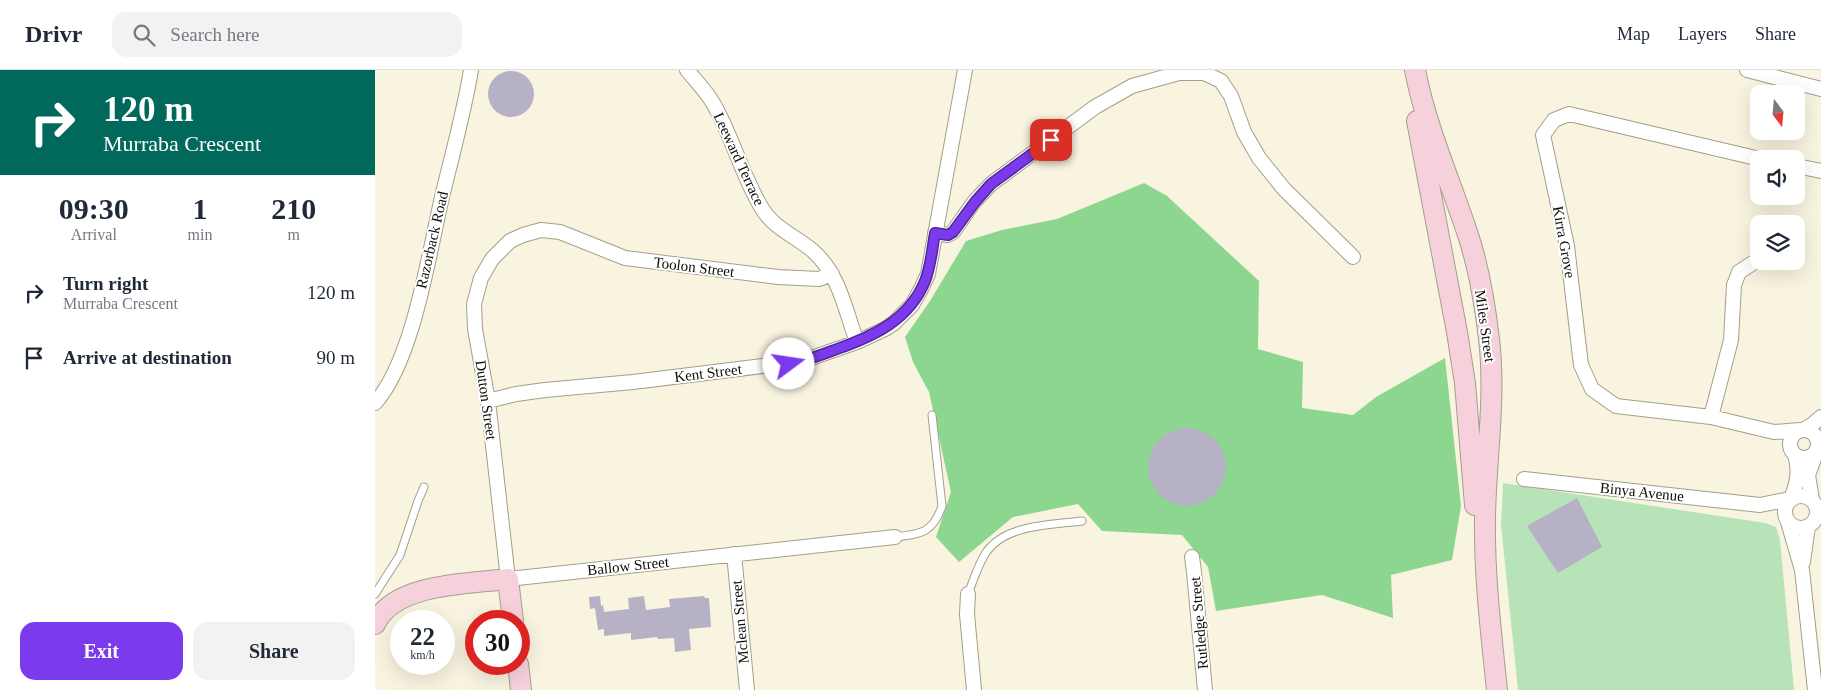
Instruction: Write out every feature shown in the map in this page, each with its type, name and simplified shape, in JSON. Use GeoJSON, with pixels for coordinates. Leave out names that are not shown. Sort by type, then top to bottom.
{"type":"FeatureCollection","features":[{"type":"Feature","properties":{"kind":"street","name":"Razorback Road"},"geometry":{"type":"LineString","coordinates":[[375,403],[397,365],[413,321],[471,70]]}},
{"type":"Feature","properties":{"kind":"street","name":"Leeward Terrace"},"geometry":{"type":"LineString","coordinates":[[687,70],[713,103],[751,188],[764,212],[783,230],[811,249],[832,274],[843,295],[857,342]]}},
{"type":"Feature","properties":{"kind":"street","name":"Kent Street"},"geometry":{"type":"LineString","coordinates":[[487,401],[545,390],[789,364],[857,342],[894,323],[912,304],[927,274],[965,70]]}},
{"type":"Feature","properties":{"kind":"street","name":"Miles Street"},"geometry":{"type":"LineString","coordinates":[[1408,70],[1463,366],[1479,544],[1487,592],[1497,690]]}},
{"type":"Feature","properties":{"kind":"street","name":"Miles Street"},"geometry":{"type":"LineString","coordinates":[[1415,70],[1428,122],[1469,238],[1477,269],[1489,339],[1492,396],[1485,516],[1487,592]]}},
{"type":"Feature","properties":{"kind":"street"},"geometry":{"type":"LineString","coordinates":[[1747,70],[1821,89]]}},
{"type":"Feature","properties":{"kind":"street"},"geometry":{"type":"LineString","coordinates":[[935,233],[948,235],[953,232],[991,184],[1095,107],[1132,86],[1179,73],[1204,73],[1221,81],[1231,96],[1244,132],[1259,158],[1284,190],[1353,257]]}},
{"type":"Feature","properties":{"kind":"street","name":"Kirra Grove"},"geometry":{"type":"LineString","coordinates":[[1750,157],[1569,114],[1554,120],[1543,136],[1567,246],[1581,365],[1592,389],[1616,406],[1711,417],[1774,432],[1801,430]]}},
{"type":"Feature","properties":{"kind":"street"},"geometry":{"type":"LineString","coordinates":[[1805,168],[1821,171]]}},
{"type":"Feature","properties":{"kind":"street","name":"Dutton Street"},"geometry":{"type":"LineString","coordinates":[[512,610],[487,401],[475,329],[474,304],[481,278],[492,259],[510,241],[541,230],[560,232]]}},
{"type":"Feature","properties":{"kind":"street","name":"Toolon Street"},"geometry":{"type":"LineString","coordinates":[[560,232],[625,258],[778,277],[819,279],[832,274]]}},
{"type":"Feature","properties":{"kind":"street"},"geometry":{"type":"LineString","coordinates":[[1711,417],[1731,340],[1734,285],[1739,272],[1750,265]]}},
{"type":"Feature","properties":{"kind":"street"},"geometry":{"type":"LineString","coordinates":[[1815,690],[1816,653],[1802,570],[1785,508],[1791,499],[1798,478],[1797,463],[1790,444],[1791,437],[1821,417]]}},
{"type":"Feature","properties":{"kind":"street"},"geometry":{"type":"LineString","coordinates":[[1801,430],[1813,432],[1819,443],[1808,474],[1817,512],[1802,570]]}},
{"type":"Feature","properties":{"kind":"street"},"geometry":{"type":"LineString","coordinates":[[1774,432],[1793,453],[1804,459],[1810,457],[1819,443]]}},
{"type":"Feature","properties":{"kind":"street","name":"Binya Avenue"},"geometry":{"type":"LineString","coordinates":[[1525,479],[1759,505],[1791,499]]}},
{"type":"Feature","properties":{"kind":"street"},"geometry":{"type":"LineString","coordinates":[[1791,499],[1803,495],[1816,503]]}},
{"type":"Feature","properties":{"kind":"street","name":"Binya Avenue"},"geometry":{"type":"LineString","coordinates":[[1759,505],[1787,520]]}},
{"type":"Feature","properties":{"kind":"street"},"geometry":{"type":"LineString","coordinates":[[1787,520],[1797,528],[1813,525]]}},
{"type":"Feature","properties":{"kind":"street","name":"Ballow Street"},"geometry":{"type":"LineString","coordinates":[[375,624],[385,608],[407,595],[435,588],[895,536]]}},
{"type":"Feature","properties":{"kind":"street","name":"Mclean Street"},"geometry":{"type":"LineString","coordinates":[[733,554],[747,690]]}},
{"type":"Feature","properties":{"kind":"street","name":"Rutledge Street"},"geometry":{"type":"LineString","coordinates":[[1191,557],[1195,572],[1205,690]]}},
{"type":"Feature","properties":{"kind":"street"},"geometry":{"type":"LineString","coordinates":[[968,594],[967,614],[974,690]]}},
{"type":"Feature","properties":{"kind":"street"},"geometry":{"type":"LineString","coordinates":[[519,675],[521,690]]}},
{"type":"Feature","properties":{"kind":"lane"},"geometry":{"type":"LineString","coordinates":[[895,536],[915,534],[930,528],[938,518],[942,506],[932,415]]}},
{"type":"Feature","properties":{"kind":"lane"},"geometry":{"type":"LineString","coordinates":[[375,594],[400,555],[417,501],[425,487]]}},
{"type":"Feature","properties":{"kind":"lane"},"geometry":{"type":"LineString","coordinates":[[968,594],[977,568],[986,553],[1000,540],[1027,529],[1082,521]]}},
{"type":"Feature","properties":{"kind":"green space"},"geometry":{"type":"Polygon","coordinates":[[[1144,183],[1167,196],[1259,281],[1258,349],[1303,362],[1302,408],[1353,415],[1376,397],[1445,358],[1461,506],[1452,560],[1391,575],[1393,618],[1322,595],[1216,611],[1208,567],[1182,535],[1102,531],[1078,504],[1013,517],[959,562],[936,537],[951,492],[929,392],[913,362],[905,337],[930,301],[966,241],[1002,230],[1057,219],[1144,183]]]}},
{"type":"Feature","properties":{"kind":"green space"},"geometry":{"type":"Polygon","coordinates":[[[1503,483],[1765,523],[1776,527],[1780,540],[1794,690],[1518,690],[1501,525],[1503,483]]]}},
{"type":"Feature","properties":{"kind":"building"},"geometry":{"type":"Polygon","coordinates":[[[511,71],[524,75],[530,81],[534,94],[530,107],[524,113],[511,117],[498,113],[492,107],[488,94],[492,81],[498,75],[511,71]]]}},
{"type":"Feature","properties":{"kind":"building"},"geometry":{"type":"Polygon","coordinates":[[[1179,428],[1195,428],[1209,434],[1220,445],[1226,459],[1226,475],[1220,489],[1209,500],[1195,506],[1179,506],[1165,500],[1154,489],[1148,475],[1148,459],[1154,445],[1165,434],[1179,428]]]}},
{"type":"Feature","properties":{"kind":"building"},"geometry":{"type":"Polygon","coordinates":[[[1577,498],[1602,547],[1558,573],[1527,526],[1577,498]]]}},
{"type":"Feature","properties":{"kind":"building"},"geometry":{"type":"Polygon","coordinates":[[[600,596],[604,612],[629,609],[628,598],[644,596],[646,610],[670,607],[669,599],[704,596],[709,598],[711,627],[689,629],[691,650],[675,652],[674,638],[658,639],[657,637],[631,640],[631,633],[604,636],[604,629],[598,630],[595,608],[590,609],[589,597],[600,596]]]}},
{"type":"Feature","properties":{"kind":"route"},"geometry":{"type":"LineString","coordinates":[[789,364],[803,361],[875,335],[894,323],[912,304],[925,282],[935,233],[948,235],[953,232],[991,184],[1051,140]]}}]}
